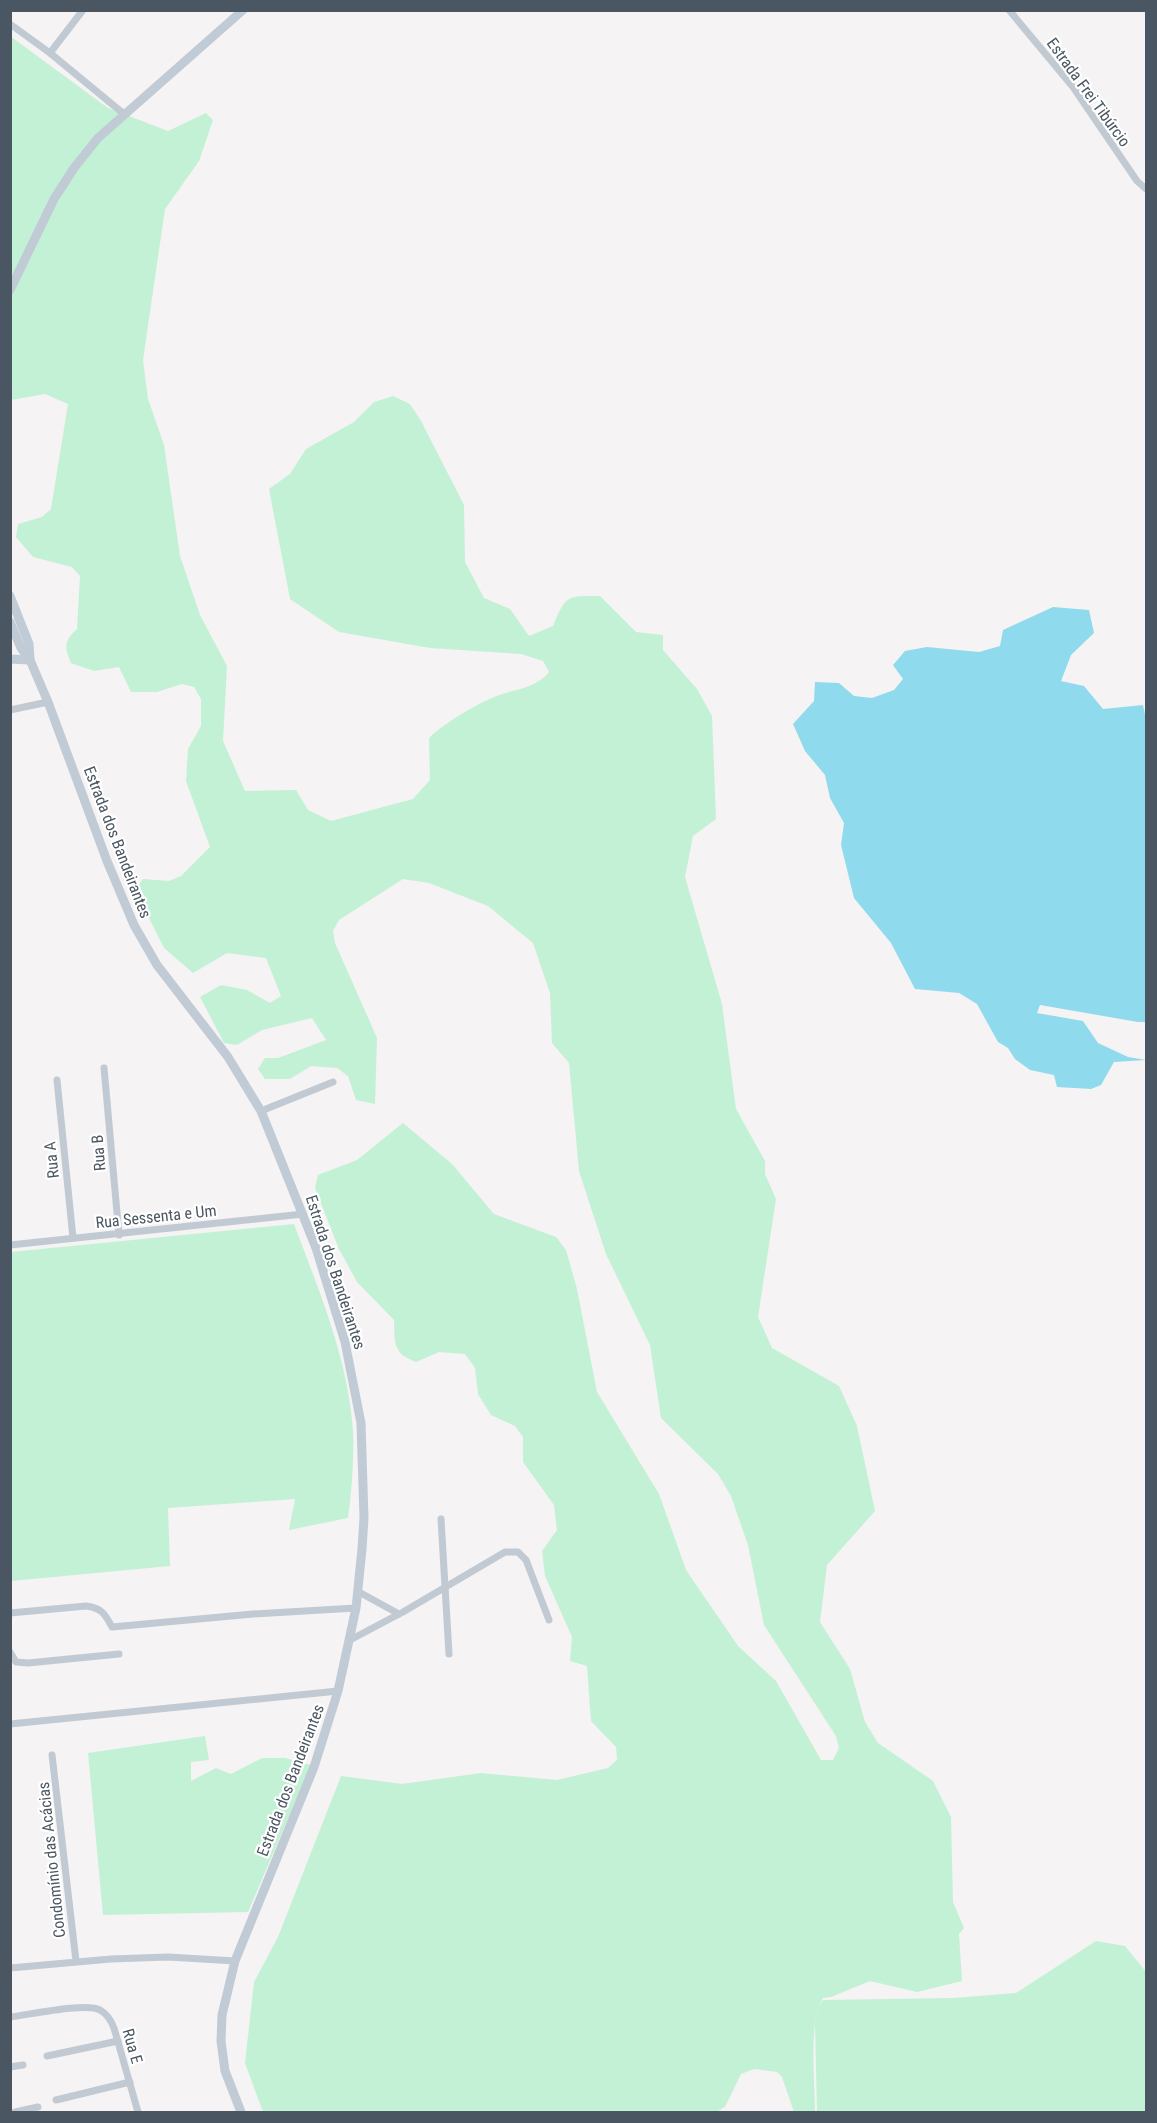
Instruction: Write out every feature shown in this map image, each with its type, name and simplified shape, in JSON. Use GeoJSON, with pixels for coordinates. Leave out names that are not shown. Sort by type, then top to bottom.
{"type":"FeatureCollection","features":[{"type":"Feature","properties":{"kind":"main road"},"geometry":{"type":"LineString","coordinates":[[10,290],[40,225],[64,183],[98,138],[243,10]]}},
{"type":"Feature","properties":{"kind":"main road","name":"Estrada dos Bandeirantes"},"geometry":{"type":"LineString","coordinates":[[10,596],[29,644],[30,660]]}},
{"type":"Feature","properties":{"kind":"main road","name":"Estrada dos Bandeirantes"},"geometry":{"type":"LineString","coordinates":[[10,621],[48,702],[107,861],[142,940],[157,965],[228,1057],[261,1111],[303,1214],[340,1324],[361,1423],[364,1518],[358,1592],[339,1691],[314,1767],[235,1961],[222,2015],[221,2041],[225,2071],[241,2112]]}},
{"type":"Feature","properties":{"kind":"main road"},"geometry":{"type":"LineString","coordinates":[[10,659],[30,660]]}},
{"type":"Feature","properties":{"kind":"street"},"geometry":{"type":"LineString","coordinates":[[50,52],[82,10]]}},
{"type":"Feature","properties":{"kind":"street","name":"Estrada Frei Tibúrcio"},"geometry":{"type":"LineString","coordinates":[[1009,10],[1073,87],[1137,181],[1146,189]]}},
{"type":"Feature","properties":{"kind":"street"},"geometry":{"type":"LineString","coordinates":[[10,24],[50,52],[124,114]]}},
{"type":"Feature","properties":{"kind":"street"},"geometry":{"type":"LineString","coordinates":[[10,710],[48,702]]}},
{"type":"Feature","properties":{"kind":"street","name":"Rua B"},"geometry":{"type":"LineString","coordinates":[[104,1068],[119,1235]]}},
{"type":"Feature","properties":{"kind":"street","name":"Rua A"},"geometry":{"type":"LineString","coordinates":[[57,1080],[73,1238]]}},
{"type":"Feature","properties":{"kind":"street"},"geometry":{"type":"LineString","coordinates":[[261,1111],[333,1082]]}},
{"type":"Feature","properties":{"kind":"street","name":"Rua Sessenta e Um"},"geometry":{"type":"LineString","coordinates":[[10,1245],[303,1214]]}},
{"type":"Feature","properties":{"kind":"street"},"geometry":{"type":"LineString","coordinates":[[441,1519],[449,1654]]}},
{"type":"Feature","properties":{"kind":"street"},"geometry":{"type":"LineString","coordinates":[[403,1612],[505,1552],[518,1552],[526,1560],[549,1620]]}},
{"type":"Feature","properties":{"kind":"street"},"geometry":{"type":"LineString","coordinates":[[350,1640],[399,1614],[358,1592]]}},
{"type":"Feature","properties":{"kind":"street"},"geometry":{"type":"LineString","coordinates":[[10,1613],[95,1607],[104,1612],[112,1627],[254,1614],[356,1608]]}},
{"type":"Feature","properties":{"kind":"street"},"geometry":{"type":"LineString","coordinates":[[10,1652],[14,1660],[28,1663],[119,1654]]}},
{"type":"Feature","properties":{"kind":"street"},"geometry":{"type":"LineString","coordinates":[[10,1724],[339,1691]]}},
{"type":"Feature","properties":{"kind":"street","name":"Condomínio das Acácias"},"geometry":{"type":"LineString","coordinates":[[52,1755],[76,1961]]}},
{"type":"Feature","properties":{"kind":"street"},"geometry":{"type":"LineString","coordinates":[[10,1968],[76,1961],[168,1958],[235,1961]]}},
{"type":"Feature","properties":{"kind":"street","name":"Rua E"},"geometry":{"type":"LineString","coordinates":[[10,2018],[94,2007],[101,2010],[111,2020],[138,2112]]}},
{"type":"Feature","properties":{"kind":"street"},"geometry":{"type":"LineString","coordinates":[[47,2056],[118,2041]]}},
{"type":"Feature","properties":{"kind":"street"},"geometry":{"type":"LineString","coordinates":[[10,2067],[23,2065]]}},
{"type":"Feature","properties":{"kind":"street"},"geometry":{"type":"LineString","coordinates":[[56,2100],[130,2082]]}},
{"type":"Feature","properties":{"kind":"street"},"geometry":{"type":"LineString","coordinates":[[15,2112],[38,2107]]}},
{"type":"Feature","properties":{"kind":"green space"},"geometry":{"type":"Polygon","coordinates":[[[10,36],[108,108],[168,131],[206,113],[213,120],[199,161],[165,209],[143,360],[148,399],[164,445],[180,556],[200,615],[227,666],[223,741],[245,791],[296,790],[308,810],[331,821],[413,799],[430,780],[429,738],[451,721],[478,705],[538,682],[549,672],[543,661],[521,654],[430,648],[339,632],[290,599],[269,489],[290,474],[306,449],[354,422],[374,402],[393,396],[410,404],[464,505],[465,562],[484,598],[510,609],[529,636],[553,626],[561,608],[569,599],[580,596],[600,596],[636,632],[663,635],[663,650],[697,689],[712,716],[716,819],[693,836],[685,877],[722,1004],[736,1109],[765,1161],[765,1174],[776,1199],[758,1317],[772,1348],[839,1386],[857,1426],[875,1511],[827,1565],[820,1622],[850,1669],[865,1722],[878,1743],[933,1781],[951,1817],[953,1902],[964,1928],[959,1934],[962,1981],[917,1992],[870,1981],[823,1998],[815,2021],[815,2112],[794,2112],[782,2077],[777,2072],[754,2069],[741,2074],[725,2107],[716,2112],[263,2112],[245,2063],[254,1982],[278,1937],[341,1776],[402,1784],[481,1773],[557,1780],[608,1768],[617,1760],[616,1747],[591,1721],[587,1666],[570,1661],[572,1637],[545,1576],[542,1551],[557,1530],[554,1505],[523,1462],[523,1437],[515,1426],[491,1415],[478,1394],[475,1368],[465,1354],[439,1352],[416,1362],[408,1359],[399,1351],[395,1341],[394,1320],[357,1282],[339,1249],[315,1188],[318,1175],[357,1160],[403,1123],[452,1164],[494,1214],[556,1237],[566,1250],[577,1289],[597,1392],[659,1494],[686,1570],[738,1646],[776,1681],[821,1760],[833,1760],[839,1748],[836,1736],[764,1625],[748,1545],[731,1496],[718,1474],[661,1418],[650,1345],[606,1254],[579,1171],[569,1063],[552,1043],[550,993],[533,943],[488,906],[429,883],[403,879],[339,920],[333,931],[335,943],[377,1038],[375,1104],[356,1100],[348,1076],[337,1068],[311,1066],[290,1079],[265,1079],[258,1069],[265,1058],[278,1058],[326,1040],[312,1018],[262,1030],[237,1045],[224,1043],[200,997],[221,985],[247,990],[270,1003],[281,996],[266,958],[227,953],[193,973],[164,948],[135,890],[143,879],[169,881],[181,876],[210,847],[186,781],[188,749],[201,726],[201,699],[194,687],[182,684],[157,692],[131,692],[119,667],[94,671],[71,663],[66,644],[77,629],[80,576],[72,567],[33,557],[16,537],[18,524],[42,517],[51,509],[68,404],[45,394],[11,400],[10,36]]]}},
{"type":"Feature","properties":{"kind":"green space"},"geometry":{"type":"Polygon","coordinates":[[[294,1224],[331,1325],[350,1404],[353,1442],[348,1518],[289,1530],[295,1499],[168,1508],[170,1566],[11,1581],[11,1252],[294,1224]]]}},
{"type":"Feature","properties":{"kind":"green space"},"geometry":{"type":"Polygon","coordinates":[[[205,1736],[209,1760],[191,1762],[191,1781],[216,1768],[231,1774],[262,1758],[285,1758],[311,1765],[248,1912],[103,1915],[88,1753],[205,1736]]]}},
{"type":"Feature","properties":{"kind":"green space"},"geometry":{"type":"Polygon","coordinates":[[[1096,1941],[1125,1946],[1146,1972],[1146,2112],[817,2112],[815,2023],[818,2007],[823,2000],[954,1998],[1016,1993],[1096,1941]]]}},
{"type":"Feature","properties":{"kind":"water"},"geometry":{"type":"Polygon","coordinates":[[[1053,607],[1089,610],[1094,633],[1071,655],[1061,681],[1084,686],[1103,709],[1143,705],[1146,719],[1146,1022],[1040,1005],[1037,1013],[1083,1021],[1098,1043],[1128,1057],[1146,1060],[1114,1062],[1101,1085],[1091,1089],[1057,1087],[1054,1075],[1030,1070],[1015,1059],[1008,1048],[998,1042],[977,1004],[959,993],[915,989],[891,943],[854,898],[841,845],[844,823],[830,798],[825,775],[805,751],[793,724],[814,701],[815,682],[839,683],[854,696],[872,698],[894,690],[903,679],[893,665],[905,651],[927,647],[979,652],[1000,646],[1003,630],[1053,607]]]}}]}
